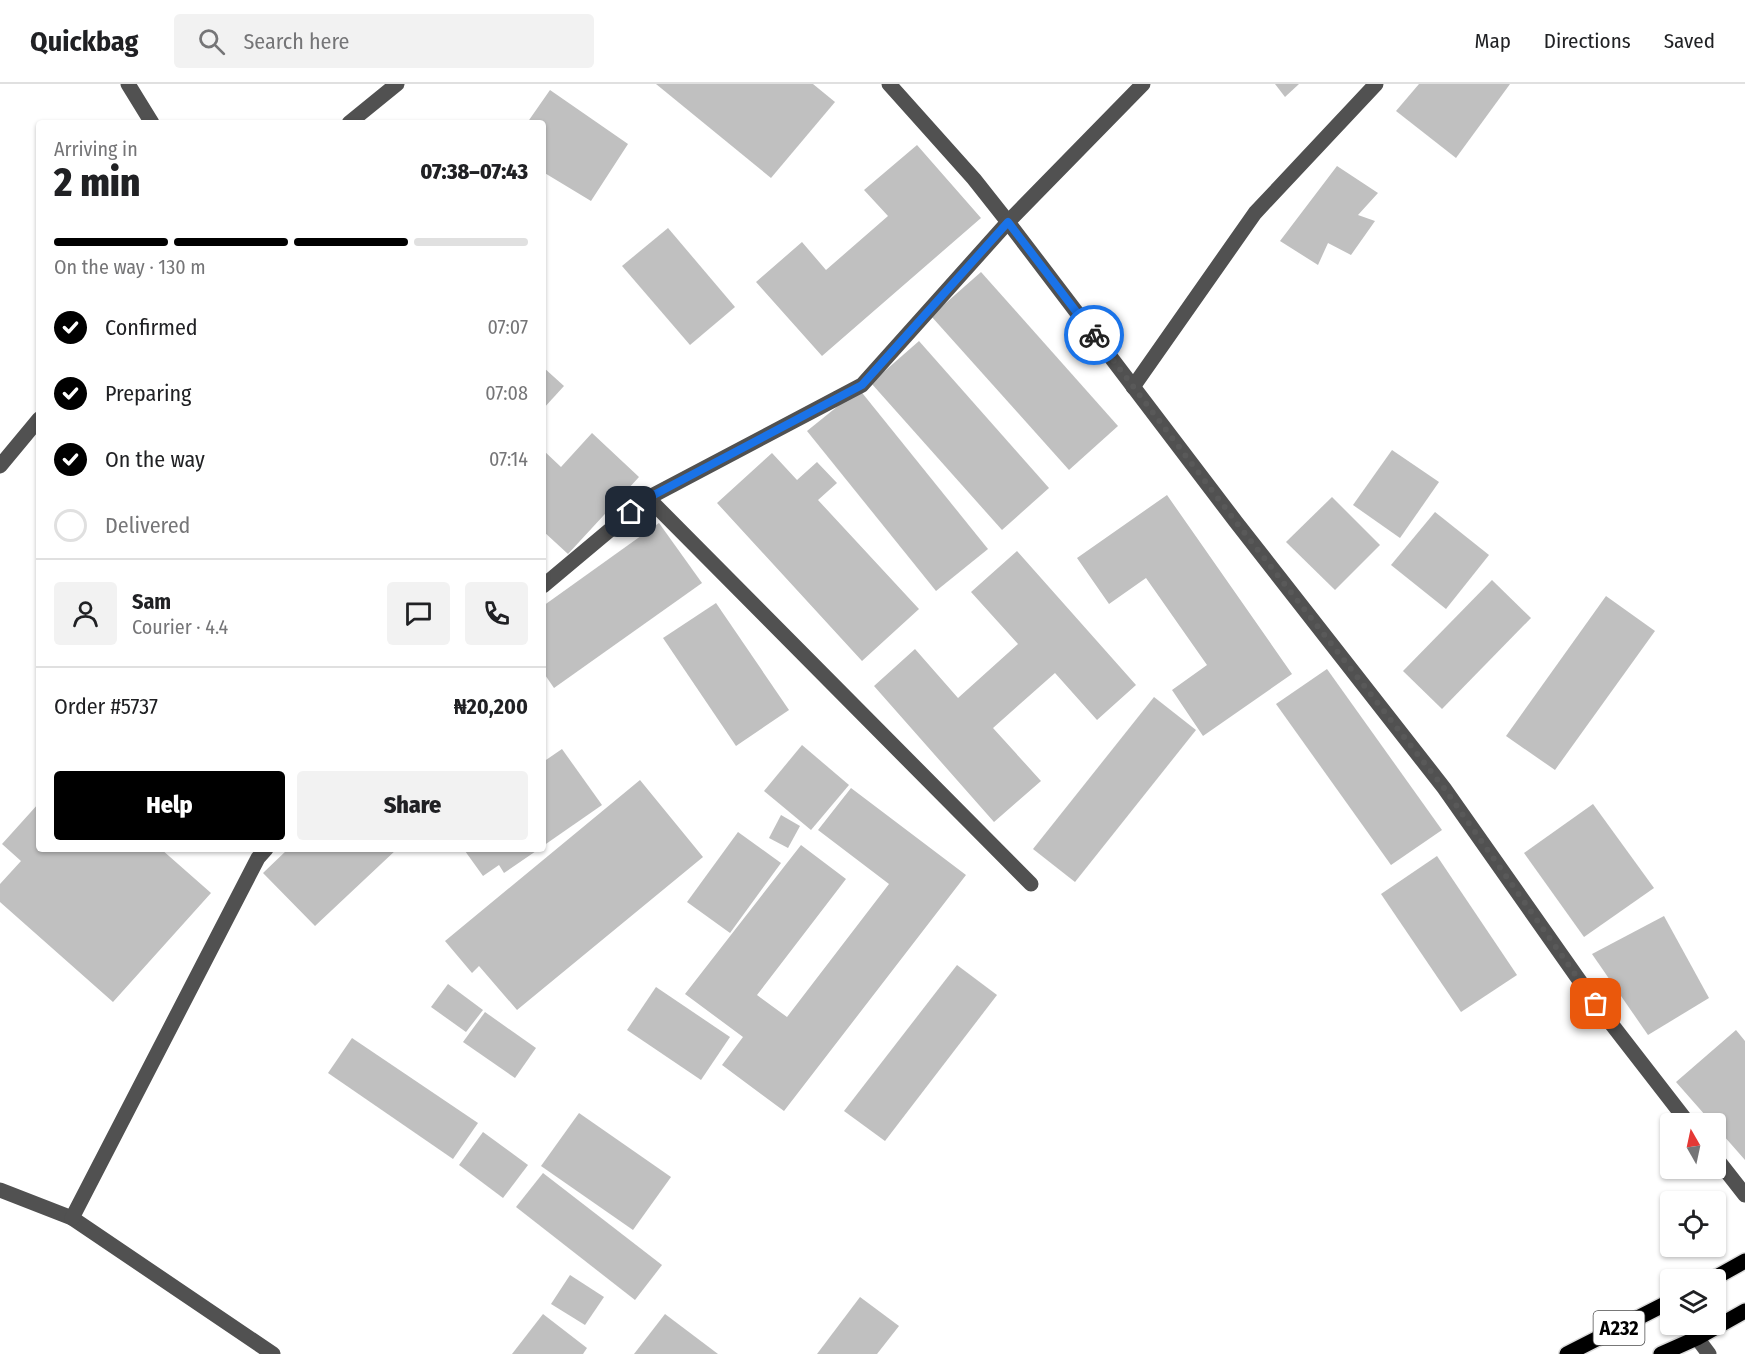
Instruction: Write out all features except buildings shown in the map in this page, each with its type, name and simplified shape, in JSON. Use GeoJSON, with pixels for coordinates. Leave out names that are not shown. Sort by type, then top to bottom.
{"type":"FeatureCollection","features":[{"type":"Feature","properties":{"kind":"main road"},"geometry":{"type":"LineString","coordinates":[[1726,1272],[1745,1261]]}},
{"type":"Feature","properties":{"kind":"main road","name":"A232"},"geometry":{"type":"LineString","coordinates":[[1567,1354],[1660,1307]]}},
{"type":"Feature","properties":{"kind":"main road","name":"A232"},"geometry":{"type":"LineString","coordinates":[[1660,1354],[1697,1338],[1745,1311]]}},
{"type":"Feature","properties":{"kind":"street"},"geometry":{"type":"LineString","coordinates":[[128,84],[150,120]]}},
{"type":"Feature","properties":{"kind":"street"},"geometry":{"type":"LineString","coordinates":[[353,120],[398,84]]}},
{"type":"Feature","properties":{"kind":"street"},"geometry":{"type":"LineString","coordinates":[[889,84],[974,179],[1008,222],[1444,788],[1596,1004],[1680,1113]]}},
{"type":"Feature","properties":{"kind":"street"},"geometry":{"type":"LineString","coordinates":[[546,583],[648,498],[862,385],[1008,222],[1143,84]]}},
{"type":"Feature","properties":{"kind":"street"},"geometry":{"type":"LineString","coordinates":[[1133,387],[1255,213],[1376,84]]}},
{"type":"Feature","properties":{"kind":"street"},"geometry":{"type":"LineString","coordinates":[[0,466],[36,423]]}},
{"type":"Feature","properties":{"kind":"street"},"geometry":{"type":"LineString","coordinates":[[648,498],[1031,884]]}},
{"type":"Feature","properties":{"kind":"street"},"geometry":{"type":"LineString","coordinates":[[72,1218],[258,858],[263,852]]}},
{"type":"Feature","properties":{"kind":"street"},"geometry":{"type":"LineString","coordinates":[[1726,1171],[1745,1195]]}},
{"type":"Feature","properties":{"kind":"street"},"geometry":{"type":"LineString","coordinates":[[0,1190],[72,1218],[273,1354]]}},
{"type":"Feature","properties":{"kind":"street"},"geometry":{"type":"LineString","coordinates":[[1697,1338],[1709,1354]]}},
{"type":"Feature","properties":{"kind":"way so far"},"geometry":{"type":"LineString","coordinates":[[1094,335],[1236,522],[1444,788],[1596,1004]]}},
{"type":"Feature","properties":{"kind":"route"},"geometry":{"type":"LineString","coordinates":[[631,512],[648,498],[862,385],[1008,222],[1094,335]]}}]}
